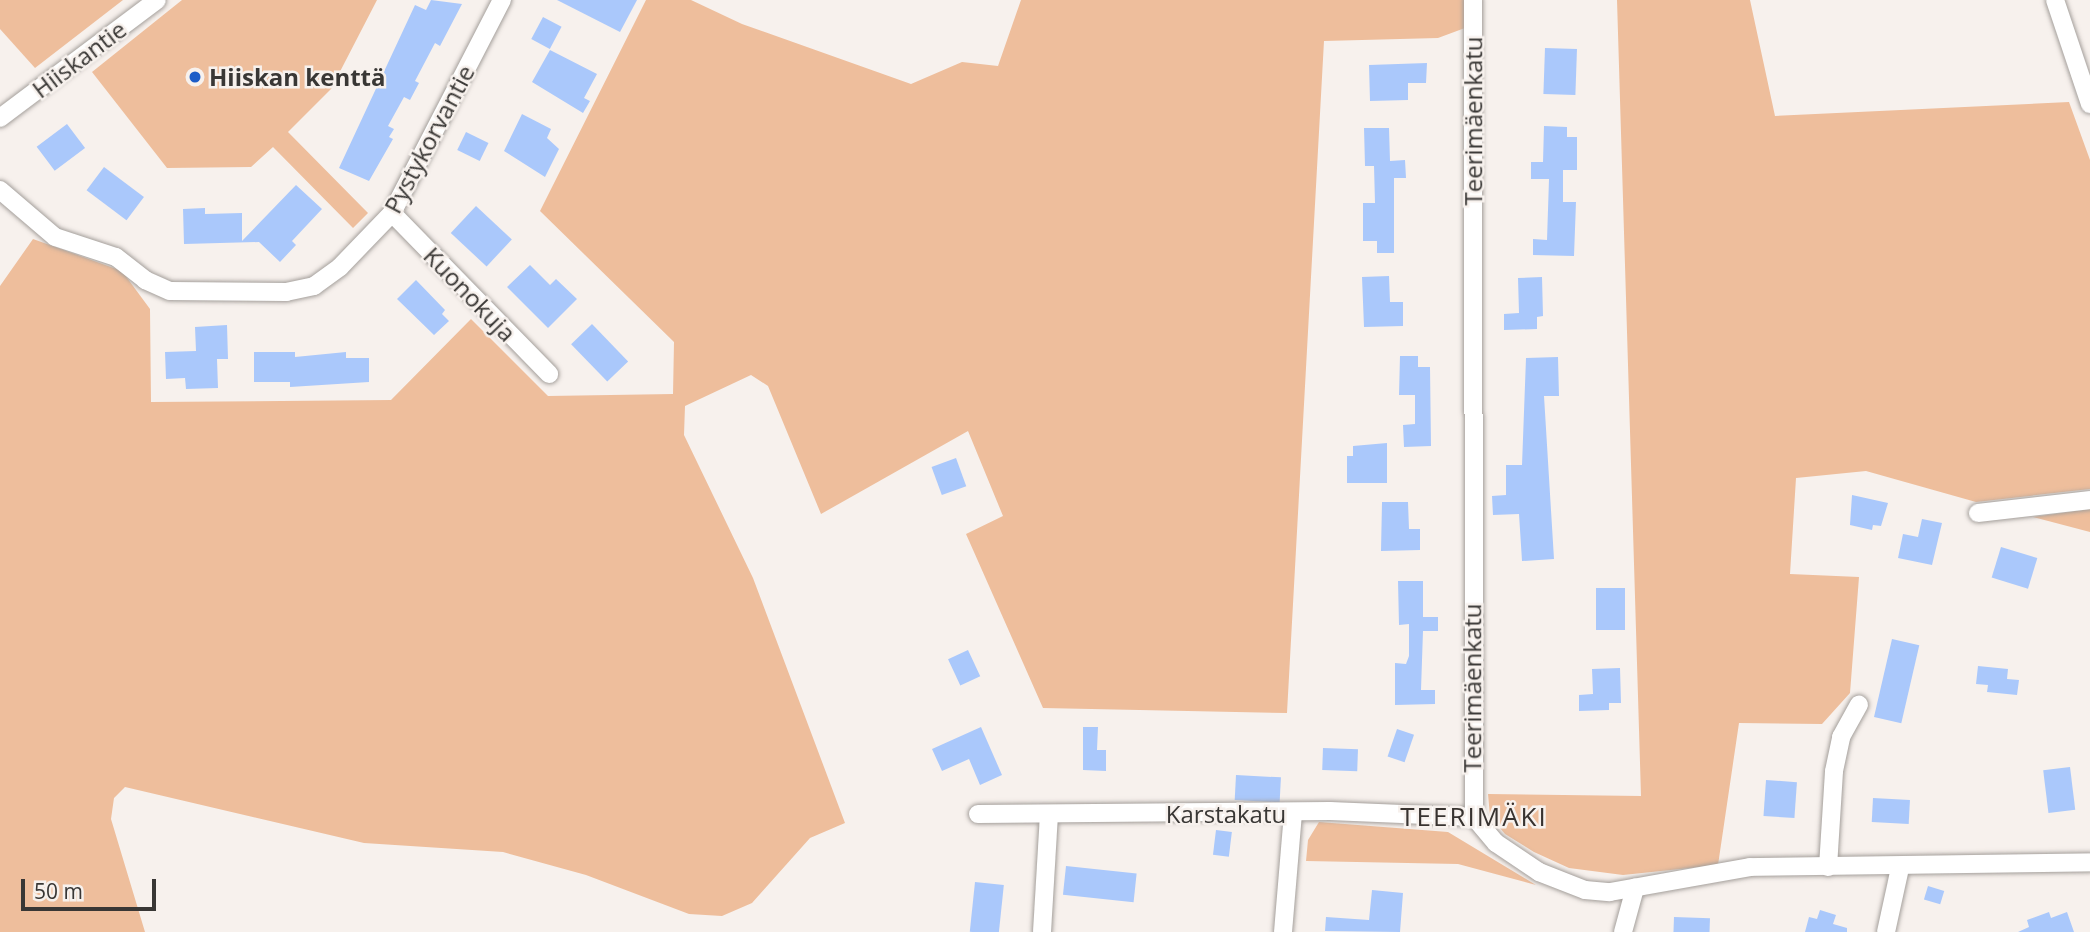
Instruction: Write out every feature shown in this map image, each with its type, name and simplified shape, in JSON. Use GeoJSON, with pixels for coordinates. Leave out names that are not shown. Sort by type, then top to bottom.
{"type":"FeatureCollection","features":[{"type":"Feature","properties":{"kind":"street","name":"Hiiskantie"},"geometry":{"type":"LineString","coordinates":[[0,118],[157,0]]}},
{"type":"Feature","properties":{"kind":"street","name":"Pystykorvantie"},"geometry":{"type":"LineString","coordinates":[[0,190],[55,237],[116,257],[157,287],[183,292],[286,292],[314,286],[340,267],[392,213],[502,0]]}},
{"type":"Feature","properties":{"kind":"street","name":"Teerimäenkatu"},"geometry":{"type":"LineString","coordinates":[[1473,0],[1474,817]]}},
{"type":"Feature","properties":{"kind":"street"},"geometry":{"type":"LineString","coordinates":[[2055,0],[2090,104]]}},
{"type":"Feature","properties":{"kind":"street","name":"Kuonokuja"},"geometry":{"type":"LineString","coordinates":[[392,213],[549,374]]}},
{"type":"Feature","properties":{"kind":"street"},"geometry":{"type":"LineString","coordinates":[[1978,513],[2090,500]]}},
{"type":"Feature","properties":{"kind":"street"},"geometry":{"type":"LineString","coordinates":[[1828,867],[1834,771],[1842,737],[1859,705]]}},
{"type":"Feature","properties":{"kind":"street","name":"Karstakatu"},"geometry":{"type":"LineString","coordinates":[[978,814],[1374,811],[1474,817]]}},
{"type":"Feature","properties":{"kind":"street"},"geometry":{"type":"LineString","coordinates":[[1283,932],[1293,813]]}},
{"type":"Feature","properties":{"kind":"street"},"geometry":{"type":"LineString","coordinates":[[1042,932],[1049,814]]}},
{"type":"Feature","properties":{"kind":"street"},"geometry":{"type":"LineString","coordinates":[[1474,817],[1496,843],[1562,883],[1609,892],[1722,870],[2090,862]]}},
{"type":"Feature","properties":{"kind":"street"},"geometry":{"type":"LineString","coordinates":[[1886,932],[1900,868]]}},
{"type":"Feature","properties":{"kind":"street"},"geometry":{"type":"LineString","coordinates":[[1623,932],[1635,888]]}},
{"type":"Feature","properties":{"kind":"shaded area"},"geometry":{"type":"Polygon","coordinates":[[[0,0],[123,0],[35,68],[0,29],[0,0]]]}},
{"type":"Feature","properties":{"kind":"shaded area"},"geometry":{"type":"Polygon","coordinates":[[[182,0],[377,0],[331,89],[288,132],[368,213],[353,228],[273,147],[251,167],[167,168],[92,72],[182,0]]]}},
{"type":"Feature","properties":{"kind":"shaded area"},"geometry":{"type":"Polygon","coordinates":[[[646,0],[691,0],[742,24],[911,84],[962,62],[998,66],[1021,0],[1473,0],[1473,25],[1438,38],[1324,41],[1287,713],[1043,708],[966,534],[1003,516],[968,431],[821,514],[768,386],[751,375],[685,406],[684,435],[753,578],[845,823],[810,838],[752,903],[722,916],[689,914],[586,875],[503,852],[364,843],[125,787],[114,798],[111,819],[145,932],[0,932],[0,286],[33,239],[122,271],[150,309],[151,402],[391,400],[471,319],[548,396],[673,394],[674,342],[540,211],[646,0]]]}},
{"type":"Feature","properties":{"kind":"shaded area"},"geometry":{"type":"Polygon","coordinates":[[[1617,0],[1750,0],[1775,116],[2069,102],[2090,160],[2090,489],[1976,502],[1866,471],[1796,478],[1790,574],[1859,577],[1850,693],[1822,724],[1739,723],[1718,865],[1623,875],[1569,868],[1534,852],[1505,834],[1490,816],[1488,794],[1641,796],[1617,0]]]}},
{"type":"Feature","properties":{"kind":"shaded area"},"geometry":{"type":"Polygon","coordinates":[[[2090,509],[2090,532],[2033,517],[2090,509]]]}},
{"type":"Feature","properties":{"kind":"shaded area"},"geometry":{"type":"Polygon","coordinates":[[[1319,822],[1448,832],[1536,885],[1458,864],[1306,861],[1308,840],[1319,822]]]}},
{"type":"Feature","properties":{"kind":"building"},"geometry":{"type":"Polygon","coordinates":[[[431,0],[462,4],[440,46],[435,43],[415,81],[419,83],[410,100],[404,97],[388,126],[394,129],[389,137],[393,139],[369,181],[339,168],[415,5],[426,10],[431,0]]]}},
{"type":"Feature","properties":{"kind":"building"},"geometry":{"type":"Polygon","coordinates":[[[557,0],[637,0],[620,32],[557,0]]]}},
{"type":"Feature","properties":{"kind":"building"},"geometry":{"type":"Polygon","coordinates":[[[543,17],[562,27],[550,49],[531,39],[543,17]]]}},
{"type":"Feature","properties":{"kind":"building"},"geometry":{"type":"Polygon","coordinates":[[[1545,48],[1577,49],[1575,95],[1543,94],[1545,48]]]}},
{"type":"Feature","properties":{"kind":"building"},"geometry":{"type":"Polygon","coordinates":[[[550,50],[597,74],[584,98],[590,101],[583,113],[532,82],[550,50]]]}},
{"type":"Feature","properties":{"kind":"building"},"geometry":{"type":"Polygon","coordinates":[[[1427,63],[1426,83],[1408,83],[1408,100],[1370,101],[1369,65],[1427,63]]]}},
{"type":"Feature","properties":{"kind":"building"},"geometry":{"type":"Polygon","coordinates":[[[522,114],[551,129],[547,138],[559,149],[545,177],[504,151],[522,114]]]}},
{"type":"Feature","properties":{"kind":"building"},"geometry":{"type":"Polygon","coordinates":[[[67,124],[85,148],[55,171],[37,147],[67,124]]]}},
{"type":"Feature","properties":{"kind":"building"},"geometry":{"type":"Polygon","coordinates":[[[1544,126],[1567,127],[1567,137],[1577,137],[1577,170],[1563,170],[1563,202],[1576,202],[1574,256],[1533,255],[1533,239],[1547,240],[1549,179],[1531,179],[1531,162],[1543,162],[1544,126]]]}},
{"type":"Feature","properties":{"kind":"building"},"geometry":{"type":"Polygon","coordinates":[[[1364,128],[1389,128],[1390,161],[1405,160],[1406,178],[1394,178],[1394,253],[1377,253],[1377,241],[1363,241],[1363,203],[1375,203],[1374,166],[1365,166],[1364,128]]]}},
{"type":"Feature","properties":{"kind":"building"},"geometry":{"type":"Polygon","coordinates":[[[466,132],[488,143],[480,161],[457,150],[466,132]]]}},
{"type":"Feature","properties":{"kind":"building"},"geometry":{"type":"Polygon","coordinates":[[[104,167],[144,197],[126,220],[87,190],[104,167]]]}},
{"type":"Feature","properties":{"kind":"building"},"geometry":{"type":"Polygon","coordinates":[[[296,185],[322,209],[292,241],[296,245],[280,262],[259,242],[184,244],[183,209],[205,208],[205,214],[242,213],[242,241],[296,185]]]}},
{"type":"Feature","properties":{"kind":"building"},"geometry":{"type":"Polygon","coordinates":[[[476,206],[512,239],[487,266],[451,233],[476,206]]]}},
{"type":"Feature","properties":{"kind":"building"},"geometry":{"type":"Polygon","coordinates":[[[530,265],[550,285],[556,279],[577,299],[548,328],[507,287],[530,265]]]}},
{"type":"Feature","properties":{"kind":"building"},"geometry":{"type":"Polygon","coordinates":[[[1389,276],[1390,302],[1403,302],[1403,326],[1364,327],[1362,277],[1389,276]]]}},
{"type":"Feature","properties":{"kind":"building"},"geometry":{"type":"Polygon","coordinates":[[[1542,277],[1543,316],[1537,317],[1537,329],[1504,330],[1504,314],[1519,313],[1518,278],[1542,277]]]}},
{"type":"Feature","properties":{"kind":"building"},"geometry":{"type":"Polygon","coordinates":[[[416,280],[445,310],[442,314],[449,321],[434,335],[397,299],[416,280]]]}},
{"type":"Feature","properties":{"kind":"building"},"geometry":{"type":"Polygon","coordinates":[[[592,324],[628,361],[607,382],[571,344],[592,324]]]}},
{"type":"Feature","properties":{"kind":"building"},"geometry":{"type":"Polygon","coordinates":[[[227,325],[228,359],[217,359],[218,388],[186,389],[185,378],[166,379],[165,352],[196,351],[195,327],[227,325]]]}},
{"type":"Feature","properties":{"kind":"building"},"geometry":{"type":"Polygon","coordinates":[[[254,352],[295,352],[295,357],[346,352],[346,358],[369,358],[369,382],[290,387],[290,382],[254,382],[254,352]]]}},
{"type":"Feature","properties":{"kind":"building"},"geometry":{"type":"Polygon","coordinates":[[[1400,356],[1418,356],[1418,367],[1430,367],[1431,446],[1404,447],[1403,425],[1415,424],[1415,395],[1399,395],[1400,356]]]}},
{"type":"Feature","properties":{"kind":"building"},"geometry":{"type":"Polygon","coordinates":[[[1558,357],[1559,396],[1544,396],[1554,559],[1522,561],[1519,514],[1493,515],[1492,496],[1506,495],[1506,465],[1522,465],[1526,358],[1558,357]]]}},
{"type":"Feature","properties":{"kind":"building"},"geometry":{"type":"Polygon","coordinates":[[[1387,443],[1387,483],[1347,483],[1347,456],[1353,456],[1353,446],[1387,443]]]}},
{"type":"Feature","properties":{"kind":"building"},"geometry":{"type":"Polygon","coordinates":[[[956,458],[966,486],[942,495],[932,467],[956,458]]]}},
{"type":"Feature","properties":{"kind":"building"},"geometry":{"type":"Polygon","coordinates":[[[1852,495],[1888,503],[1881,526],[1873,525],[1872,530],[1850,525],[1852,495]]]}},
{"type":"Feature","properties":{"kind":"building"},"geometry":{"type":"Polygon","coordinates":[[[1382,502],[1408,502],[1409,529],[1420,529],[1420,550],[1381,551],[1382,502]]]}},
{"type":"Feature","properties":{"kind":"building"},"geometry":{"type":"Polygon","coordinates":[[[1922,519],[1942,523],[1932,565],[1898,558],[1903,534],[1918,537],[1922,519]]]}},
{"type":"Feature","properties":{"kind":"building"},"geometry":{"type":"Polygon","coordinates":[[[2001,547],[2037,558],[2028,589],[1992,578],[2001,547]]]}},
{"type":"Feature","properties":{"kind":"building"},"geometry":{"type":"Polygon","coordinates":[[[1398,581],[1423,581],[1423,617],[1438,617],[1438,631],[1423,631],[1421,690],[1435,690],[1435,704],[1395,705],[1395,663],[1406,664],[1409,656],[1409,624],[1399,625],[1398,581]]]}},
{"type":"Feature","properties":{"kind":"building"},"geometry":{"type":"Polygon","coordinates":[[[1596,588],[1625,588],[1625,630],[1596,630],[1596,588]]]}},
{"type":"Feature","properties":{"kind":"building"},"geometry":{"type":"Polygon","coordinates":[[[1892,639],[1919,645],[1901,723],[1874,717],[1892,639]]]}},
{"type":"Feature","properties":{"kind":"building"},"geometry":{"type":"Polygon","coordinates":[[[968,650],[980,676],[960,686],[948,659],[968,650]]]}},
{"type":"Feature","properties":{"kind":"building"},"geometry":{"type":"Polygon","coordinates":[[[1978,666],[2008,669],[2007,679],[2019,680],[2017,695],[1987,692],[1988,685],[1976,684],[1978,666]]]}},
{"type":"Feature","properties":{"kind":"building"},"geometry":{"type":"Polygon","coordinates":[[[1620,668],[1621,703],[1609,703],[1609,710],[1579,711],[1579,695],[1593,694],[1592,669],[1620,668]]]}},
{"type":"Feature","properties":{"kind":"building"},"geometry":{"type":"Polygon","coordinates":[[[981,727],[1002,775],[980,785],[969,759],[942,771],[932,749],[981,727]]]}},
{"type":"Feature","properties":{"kind":"building"},"geometry":{"type":"Polygon","coordinates":[[[1083,727],[1098,727],[1097,750],[1106,750],[1106,771],[1083,770],[1083,727]]]}},
{"type":"Feature","properties":{"kind":"building"},"geometry":{"type":"Polygon","coordinates":[[[1397,729],[1414,735],[1405,762],[1388,756],[1397,729]]]}},
{"type":"Feature","properties":{"kind":"building"},"geometry":{"type":"Polygon","coordinates":[[[1323,748],[1358,749],[1357,771],[1322,770],[1323,748]]]}},
{"type":"Feature","properties":{"kind":"building"},"geometry":{"type":"Polygon","coordinates":[[[2070,767],[2075,810],[2048,813],[2043,770],[2070,767]]]}},
{"type":"Feature","properties":{"kind":"building"},"geometry":{"type":"Polygon","coordinates":[[[1236,775],[1281,777],[1280,802],[1235,800],[1236,775]]]}},
{"type":"Feature","properties":{"kind":"building"},"geometry":{"type":"Polygon","coordinates":[[[1766,780],[1797,782],[1794,818],[1763,816],[1766,780]]]}},
{"type":"Feature","properties":{"kind":"building"},"geometry":{"type":"Polygon","coordinates":[[[1873,798],[1910,800],[1909,824],[1872,822],[1873,798]]]}},
{"type":"Feature","properties":{"kind":"building"},"geometry":{"type":"Polygon","coordinates":[[[1216,830],[1232,832],[1229,857],[1213,855],[1216,830]]]}},
{"type":"Feature","properties":{"kind":"building"},"geometry":{"type":"Polygon","coordinates":[[[1066,866],[1137,873],[1134,902],[1063,895],[1066,866]]]}},
{"type":"Feature","properties":{"kind":"building"},"geometry":{"type":"Polygon","coordinates":[[[975,882],[1004,885],[999,932],[970,932],[975,882]]]}},
{"type":"Feature","properties":{"kind":"building"},"geometry":{"type":"Polygon","coordinates":[[[1928,886],[1944,891],[1940,904],[1924,899],[1928,886]]]}},
{"type":"Feature","properties":{"kind":"building"},"geometry":{"type":"Polygon","coordinates":[[[1372,890],[1403,893],[1400,932],[1325,931],[1326,917],[1369,920],[1372,890]]]}},
{"type":"Feature","properties":{"kind":"building"},"geometry":{"type":"Polygon","coordinates":[[[1820,910],[1836,915],[1833,924],[1847,928],[1847,932],[1805,932],[1809,917],[1817,919],[1820,910]]]}},
{"type":"Feature","properties":{"kind":"building"},"geometry":{"type":"Polygon","coordinates":[[[2049,912],[2051,918],[2067,912],[2074,932],[2018,932],[2029,927],[2027,920],[2049,912]]]}},
{"type":"Feature","properties":{"kind":"building"},"geometry":{"type":"Polygon","coordinates":[[[1674,917],[1710,918],[1709,932],[1673,932],[1674,917]]]}},
{"type":"Feature","properties":{"kind":"place","name":"Hiiskan kenttä"},"geometry":{"type":"Point","coordinates":[195,77]}},
{"type":"Feature","properties":{"kind":"district","name":"TEERIMÄKI"},"geometry":{"type":"Point","coordinates":[1474,817]}}]}
